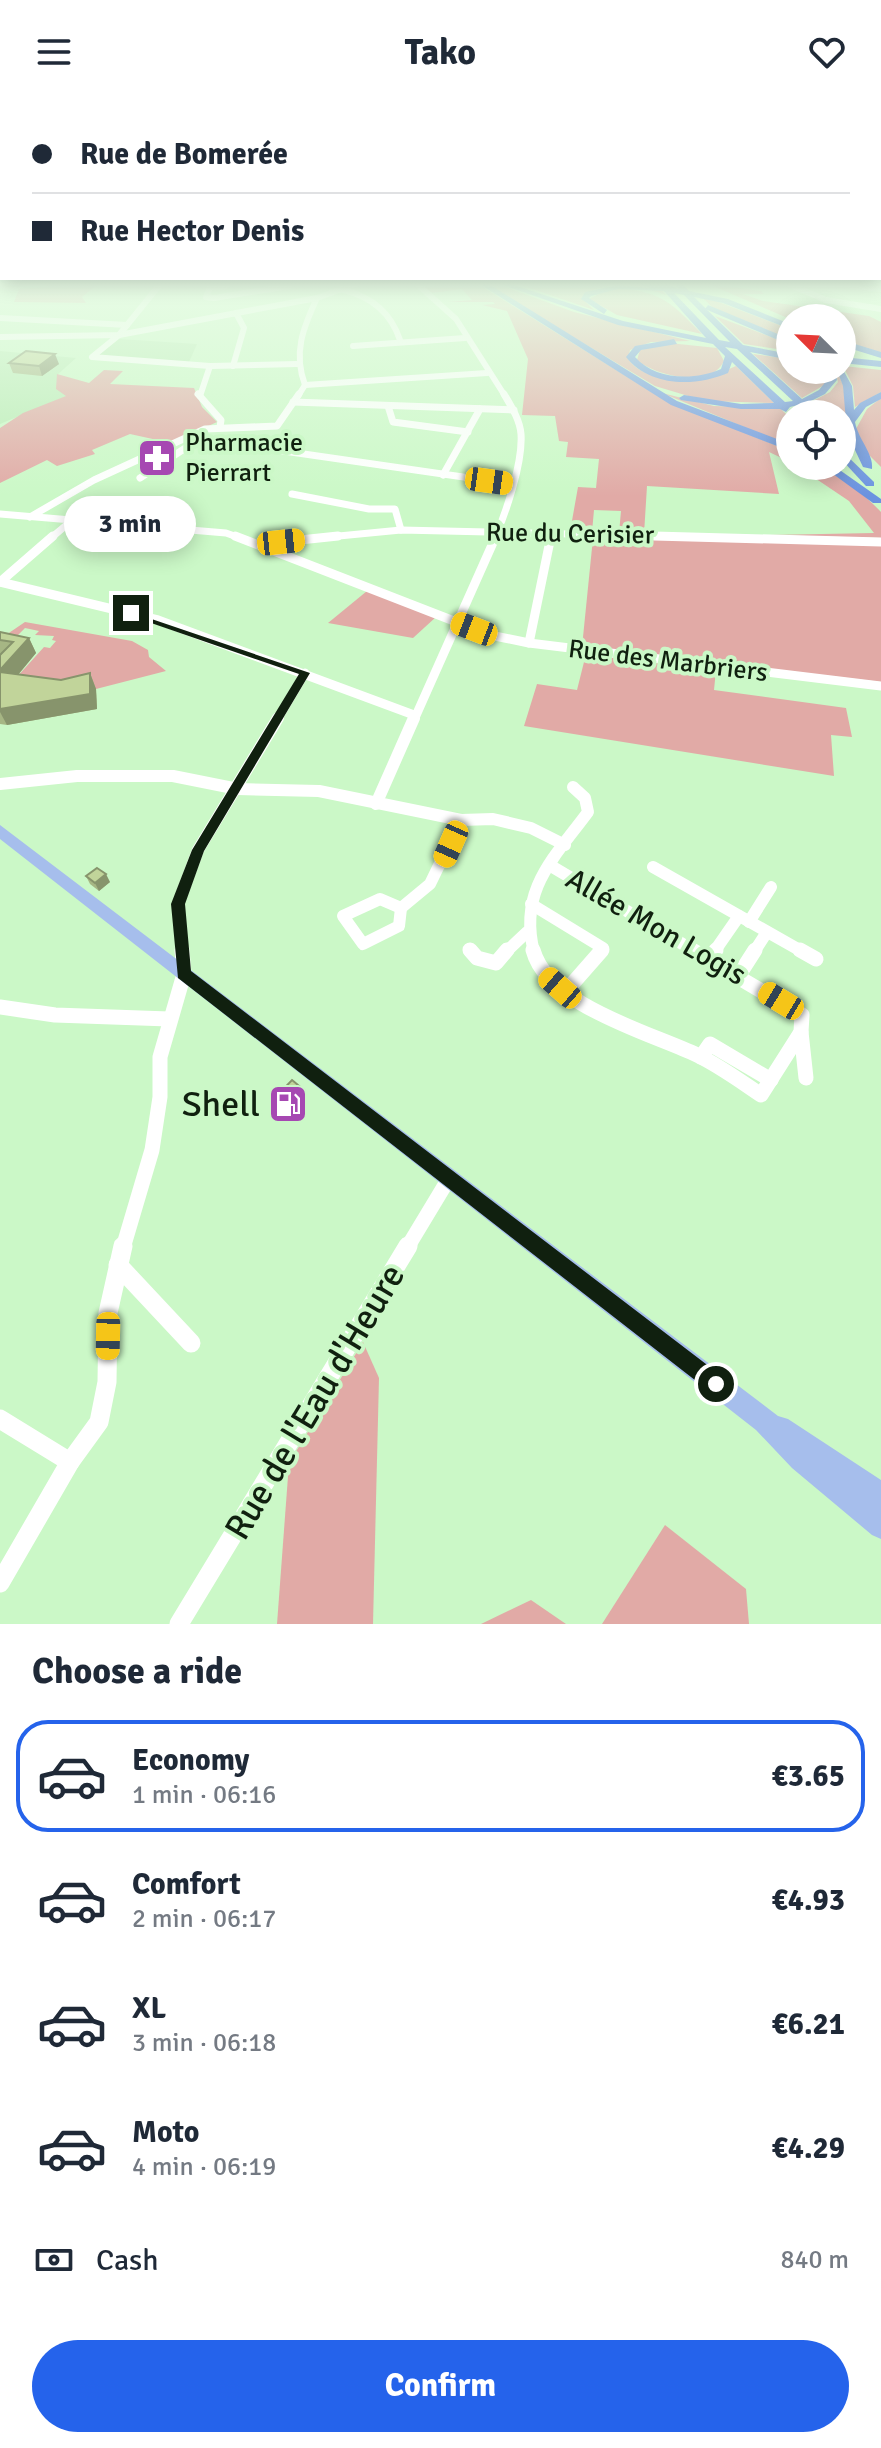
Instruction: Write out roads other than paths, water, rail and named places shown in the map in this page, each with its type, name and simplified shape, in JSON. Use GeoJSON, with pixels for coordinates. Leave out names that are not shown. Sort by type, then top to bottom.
{"type":"FeatureCollection","features":[{"type":"Feature","properties":{"kind":"highway"},"geometry":{"type":"LineString","coordinates":[[594,354],[691,410],[776,443]]}},
{"type":"Feature","properties":{"kind":"highway"},"geometry":{"type":"LineString","coordinates":[[633,354],[630,357],[651,372],[698,378],[725,371],[730,355],[777,400]]}},
{"type":"Feature","properties":{"kind":"highway"},"geometry":{"type":"LineString","coordinates":[[738,354],[787,400]]}},
{"type":"Feature","properties":{"kind":"highway"},"geometry":{"type":"LineString","coordinates":[[748,354],[798,400]]}},
{"type":"Feature","properties":{"kind":"highway"},"geometry":{"type":"LineString","coordinates":[[856,363],[881,366]]}},
{"type":"Feature","properties":{"kind":"highway"},"geometry":{"type":"LineString","coordinates":[[636,380],[698,401],[768,406],[819,395],[830,384]]}},
{"type":"Feature","properties":{"kind":"highway"},"geometry":{"type":"LineString","coordinates":[[856,414],[863,405],[881,395]]}},
{"type":"Feature","properties":{"kind":"highway"},"geometry":{"type":"LineString","coordinates":[[856,443],[868,460],[868,467]]}},
{"type":"Feature","properties":{"kind":"highway"},"geometry":{"type":"LineString","coordinates":[[856,455],[881,481]]}},
{"type":"Feature","properties":{"kind":"highway"},"geometry":{"type":"LineString","coordinates":[[856,471],[880,501]]}},
{"type":"Feature","properties":{"kind":"highway"},"geometry":{"type":"LineString","coordinates":[[856,478],[880,501]]}},
{"type":"Feature","properties":{"kind":"highway"},"geometry":{"type":"LineString","coordinates":[[848,480],[880,501]]}},
{"type":"Feature","properties":{"kind":"main road"},"geometry":{"type":"LineString","coordinates":[[0,831],[448,1180],[765,1421],[802,1441],[881,1495]]}},
{"type":"Feature","properties":{"kind":"main road"},"geometry":{"type":"LineString","coordinates":[[765,1421],[801,1459],[881,1526]]}},
{"type":"Feature","properties":{"kind":"street"},"geometry":{"type":"LineString","coordinates":[[92,357],[96,354]]}},
{"type":"Feature","properties":{"kind":"street"},"geometry":{"type":"LineString","coordinates":[[233,366],[236,354]]}},
{"type":"Feature","properties":{"kind":"street"},"geometry":{"type":"LineString","coordinates":[[299,354],[297,364],[305,385]]}},
{"type":"Feature","properties":{"kind":"street"},"geometry":{"type":"LineString","coordinates":[[376,804],[497,533],[512,484],[521,435],[514,410],[475,354]]}},
{"type":"Feature","properties":{"kind":"street"},"geometry":{"type":"LineString","coordinates":[[82,356],[210,366],[297,364]]}},
{"type":"Feature","properties":{"kind":"street"},"geometry":{"type":"LineString","coordinates":[[210,366],[198,394],[221,420],[220,427]]}},
{"type":"Feature","properties":{"kind":"street"},"geometry":{"type":"LineString","coordinates":[[305,385],[487,373]]}},
{"type":"Feature","properties":{"kind":"street"},"geometry":{"type":"LineString","coordinates":[[30,517],[94,480],[142,461],[205,429],[270,428],[281,421],[305,385]]}},
{"type":"Feature","properties":{"kind":"street"},"geometry":{"type":"LineString","coordinates":[[293,402],[450,405],[514,410]]}},
{"type":"Feature","properties":{"kind":"street"},"geometry":{"type":"LineString","coordinates":[[388,406],[393,422],[468,432]]}},
{"type":"Feature","properties":{"kind":"street"},"geometry":{"type":"LineString","coordinates":[[443,475],[480,409]]}},
{"type":"Feature","properties":{"kind":"street"},"geometry":{"type":"LineString","coordinates":[[187,437],[512,484]]}},
{"type":"Feature","properties":{"kind":"street"},"geometry":{"type":"LineString","coordinates":[[140,478],[199,439]]}},
{"type":"Feature","properties":{"kind":"street"},"geometry":{"type":"LineString","coordinates":[[142,461],[158,466]]}},
{"type":"Feature","properties":{"kind":"street"},"geometry":{"type":"LineString","coordinates":[[292,494],[369,509],[395,509],[401,530]]}},
{"type":"Feature","properties":{"kind":"street","name":"Rue des Marbriers"},"geometry":{"type":"LineString","coordinates":[[0,514],[226,533],[458,623],[529,643],[881,686]]}},
{"type":"Feature","properties":{"kind":"street"},"geometry":{"type":"LineString","coordinates":[[0,582],[70,522]]}},
{"type":"Feature","properties":{"kind":"street","name":"Rue du Cerisier"},"geometry":{"type":"LineString","coordinates":[[259,544],[401,530],[881,542]]}},
{"type":"Feature","properties":{"kind":"street"},"geometry":{"type":"LineString","coordinates":[[529,643],[552,533]]}},
{"type":"Feature","properties":{"kind":"street"},"geometry":{"type":"LineString","coordinates":[[0,582],[158,620],[414,715]]}},
{"type":"Feature","properties":{"kind":"street"},"geometry":{"type":"LineString","coordinates":[[0,1583],[70,1462],[99,1422],[107,1382],[108,1313],[131,1212],[152,1150],[160,1097],[160,1057],[184,974],[178,904],[198,850],[238,789],[305,673]]}},
{"type":"Feature","properties":{"kind":"street"},"geometry":{"type":"LineString","coordinates":[[0,784],[77,776],[173,776],[238,789],[319,791],[461,820],[493,819],[531,828],[565,845]]}},
{"type":"Feature","properties":{"kind":"street"},"geometry":{"type":"LineString","coordinates":[[573,787],[585,798],[588,812],[534,889],[531,904],[527,932],[533,958],[545,975],[609,1017],[701,1057],[710,1044],[771,1080],[801,1032]]}},
{"type":"Feature","properties":{"kind":"street"},"geometry":{"type":"LineString","coordinates":[[401,908],[380,899],[343,916],[363,944],[399,926],[401,908],[430,884],[461,820]]}},
{"type":"Feature","properties":{"kind":"street","name":"Allée Mon Logis"},"geometry":{"type":"LineString","coordinates":[[551,866],[802,1015],[801,1032]]}},
{"type":"Feature","properties":{"kind":"street"},"geometry":{"type":"LineString","coordinates":[[653,867],[816,959]]}},
{"type":"Feature","properties":{"kind":"street"},"geometry":{"type":"LineString","coordinates":[[710,958],[771,887]]}},
{"type":"Feature","properties":{"kind":"street"},"geometry":{"type":"LineString","coordinates":[[531,904],[603,948],[586,972],[566,991]]}},
{"type":"Feature","properties":{"kind":"street"},"geometry":{"type":"LineString","coordinates":[[470,950],[477,958],[496,963],[521,934],[527,932]]}},
{"type":"Feature","properties":{"kind":"street"},"geometry":{"type":"LineString","coordinates":[[739,975],[767,932]]}},
{"type":"Feature","properties":{"kind":"street"},"geometry":{"type":"LineString","coordinates":[[0,1007],[55,1015],[169,1019]]}},
{"type":"Feature","properties":{"kind":"street"},"geometry":{"type":"LineString","coordinates":[[801,1032],[806,1078]]}},
{"type":"Feature","properties":{"kind":"street","name":"Rue de l'Eau d'Heure"},"geometry":{"type":"LineString","coordinates":[[179,1624],[448,1180]]}},
{"type":"Feature","properties":{"kind":"street"},"geometry":{"type":"LineString","coordinates":[[118,1265],[191,1343]]}},
{"type":"Feature","properties":{"kind":"street"},"geometry":{"type":"LineString","coordinates":[[0,1419],[70,1462]]}},
{"type":"Feature","properties":{"kind":"place","name":"Pharmacie Pierrart"},"geometry":{"type":"Point","coordinates":[157,458]}},
{"type":"Feature","properties":{"kind":"place","name":"Shell"},"geometry":{"type":"Point","coordinates":[288,1104]}}]}
